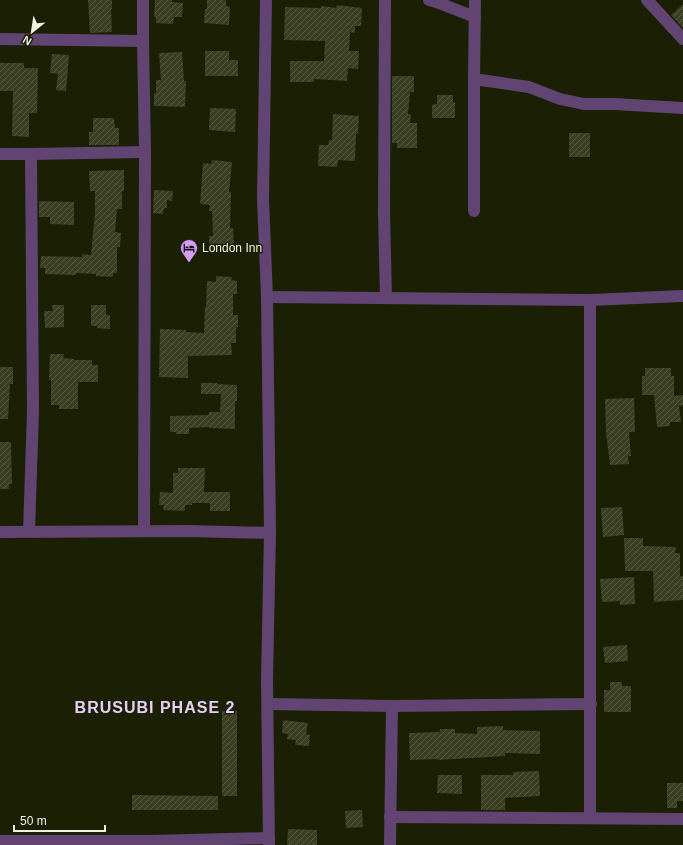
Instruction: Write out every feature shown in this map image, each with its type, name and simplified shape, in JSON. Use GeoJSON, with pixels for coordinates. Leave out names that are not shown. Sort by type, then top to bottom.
{"type":"FeatureCollection","features":[{"type":"Feature","properties":{"kind":"street"},"geometry":{"type":"LineString","coordinates":[[143,0],[145,152],[144,531]]}},
{"type":"Feature","properties":{"kind":"street"},"geometry":{"type":"LineString","coordinates":[[0,841],[150,843],[269,842],[268,680],[270,533],[267,297],[264,199],[266,0]]}},
{"type":"Feature","properties":{"kind":"street"},"geometry":{"type":"LineString","coordinates":[[385,0],[384,213],[386,298]]}},
{"type":"Feature","properties":{"kind":"street"},"geometry":{"type":"LineString","coordinates":[[429,0],[476,18]]}},
{"type":"Feature","properties":{"kind":"street"},"geometry":{"type":"LineString","coordinates":[[474,211],[475,0]]}},
{"type":"Feature","properties":{"kind":"street"},"geometry":{"type":"LineString","coordinates":[[647,0],[683,39]]}},
{"type":"Feature","properties":{"kind":"street"},"geometry":{"type":"LineString","coordinates":[[0,39],[143,41]]}},
{"type":"Feature","properties":{"kind":"street"},"geometry":{"type":"LineString","coordinates":[[474,78],[529,86],[560,99],[584,104],[614,104],[683,108]]}},
{"type":"Feature","properties":{"kind":"street"},"geometry":{"type":"LineString","coordinates":[[0,154],[145,152]]}},
{"type":"Feature","properties":{"kind":"street"},"geometry":{"type":"LineString","coordinates":[[29,531],[33,412],[31,154]]}},
{"type":"Feature","properties":{"kind":"street"},"geometry":{"type":"LineString","coordinates":[[267,297],[590,300],[683,296]]}},
{"type":"Feature","properties":{"kind":"street"},"geometry":{"type":"LineString","coordinates":[[590,300],[590,818]]}},
{"type":"Feature","properties":{"kind":"street"},"geometry":{"type":"LineString","coordinates":[[0,532],[189,531],[270,533]]}},
{"type":"Feature","properties":{"kind":"street"},"geometry":{"type":"LineString","coordinates":[[268,704],[392,706],[590,704]]}},
{"type":"Feature","properties":{"kind":"street"},"geometry":{"type":"LineString","coordinates":[[390,845],[392,706]]}},
{"type":"Feature","properties":{"kind":"street"},"geometry":{"type":"LineString","coordinates":[[390,817],[683,819]]}},
{"type":"Feature","properties":{"kind":"building"},"geometry":{"type":"Polygon","coordinates":[[[88,0],[112,0],[112,32],[90,33],[88,0]]]}},
{"type":"Feature","properties":{"kind":"building"},"geometry":{"type":"Polygon","coordinates":[[[155,0],[172,0],[172,2],[183,3],[182,17],[174,17],[173,24],[156,23],[156,17],[154,17],[155,0]]]}},
{"type":"Feature","properties":{"kind":"building"},"geometry":{"type":"Polygon","coordinates":[[[207,0],[226,0],[226,6],[230,7],[229,25],[204,23],[207,0]]]}},
{"type":"Feature","properties":{"kind":"building"},"geometry":{"type":"Polygon","coordinates":[[[683,4],[683,28],[671,15],[683,4]]]}},
{"type":"Feature","properties":{"kind":"building"},"geometry":{"type":"Polygon","coordinates":[[[337,5],[362,8],[361,26],[355,26],[355,33],[350,32],[349,51],[359,51],[358,69],[348,68],[347,81],[314,79],[314,82],[290,82],[290,61],[324,61],[325,41],[284,40],[285,7],[321,8],[321,6],[336,8],[337,5]]]}},
{"type":"Feature","properties":{"kind":"building"},"geometry":{"type":"Polygon","coordinates":[[[205,51],[229,51],[229,60],[238,60],[238,76],[205,76],[205,51]]]}},
{"type":"Feature","properties":{"kind":"building"},"geometry":{"type":"Polygon","coordinates":[[[182,52],[184,81],[186,81],[185,107],[154,106],[156,80],[161,80],[159,53],[182,52]]]}},
{"type":"Feature","properties":{"kind":"building"},"geometry":{"type":"Polygon","coordinates":[[[52,54],[69,55],[66,91],[56,90],[58,74],[50,73],[52,54]]]}},
{"type":"Feature","properties":{"kind":"building"},"geometry":{"type":"Polygon","coordinates":[[[0,63],[24,63],[24,68],[38,68],[37,113],[29,113],[29,137],[12,136],[13,91],[0,91],[0,63]]]}},
{"type":"Feature","properties":{"kind":"building"},"geometry":{"type":"Polygon","coordinates":[[[392,76],[414,76],[414,92],[410,92],[408,114],[411,114],[410,123],[417,123],[417,148],[397,148],[397,143],[392,143],[392,76]]]}},
{"type":"Feature","properties":{"kind":"building"},"geometry":{"type":"Polygon","coordinates":[[[437,95],[453,95],[453,102],[455,102],[455,118],[432,118],[432,105],[437,104],[437,95]]]}},
{"type":"Feature","properties":{"kind":"building"},"geometry":{"type":"Polygon","coordinates":[[[210,108],[236,109],[235,132],[209,130],[210,108]]]}},
{"type":"Feature","properties":{"kind":"building"},"geometry":{"type":"Polygon","coordinates":[[[333,114],[359,116],[358,134],[356,134],[355,161],[338,160],[337,167],[318,166],[319,145],[328,145],[329,140],[332,140],[333,114]]]}},
{"type":"Feature","properties":{"kind":"building"},"geometry":{"type":"Polygon","coordinates":[[[93,118],[114,118],[115,128],[119,128],[119,145],[89,145],[89,132],[93,132],[93,118]]]}},
{"type":"Feature","properties":{"kind":"building"},"geometry":{"type":"Polygon","coordinates":[[[569,133],[590,133],[590,157],[569,157],[569,133]]]}},
{"type":"Feature","properties":{"kind":"building"},"geometry":{"type":"Polygon","coordinates":[[[212,160],[232,162],[229,192],[231,192],[230,228],[233,228],[234,248],[209,248],[209,236],[213,236],[212,211],[209,211],[210,205],[200,204],[203,163],[211,164],[212,160]]]}},
{"type":"Feature","properties":{"kind":"building"},"geometry":{"type":"Polygon","coordinates":[[[124,170],[122,209],[117,209],[115,232],[121,233],[120,247],[117,247],[117,273],[113,273],[113,277],[76,273],[76,275],[45,274],[45,268],[40,268],[41,256],[82,257],[82,254],[91,255],[95,213],[95,191],[90,191],[89,171],[124,170]]]}},
{"type":"Feature","properties":{"kind":"building"},"geometry":{"type":"Polygon","coordinates":[[[154,190],[173,191],[172,201],[167,200],[167,208],[164,208],[163,214],[153,213],[154,190]]]}},
{"type":"Feature","properties":{"kind":"building"},"geometry":{"type":"Polygon","coordinates":[[[39,201],[74,202],[74,225],[50,224],[50,217],[39,217],[39,201]]]}},
{"type":"Feature","properties":{"kind":"building"},"geometry":{"type":"Polygon","coordinates":[[[216,276],[232,277],[231,280],[237,281],[237,294],[233,294],[233,315],[238,315],[238,327],[236,327],[236,343],[231,343],[232,355],[188,356],[188,378],[159,377],[160,329],[186,330],[186,332],[204,333],[207,281],[216,282],[216,276]]]}},
{"type":"Feature","properties":{"kind":"building"},"geometry":{"type":"Polygon","coordinates":[[[52,305],[64,305],[64,327],[45,328],[44,311],[53,311],[52,305]]]}},
{"type":"Feature","properties":{"kind":"building"},"geometry":{"type":"Polygon","coordinates":[[[91,305],[106,305],[106,315],[110,315],[110,329],[91,326],[91,305]]]}},
{"type":"Feature","properties":{"kind":"building"},"geometry":{"type":"Polygon","coordinates":[[[50,354],[64,354],[63,358],[74,360],[92,360],[92,365],[98,365],[98,382],[78,382],[78,409],[59,409],[59,405],[51,405],[51,380],[49,380],[50,354]]]}},
{"type":"Feature","properties":{"kind":"building"},"geometry":{"type":"Polygon","coordinates":[[[0,367],[13,367],[13,384],[10,384],[8,419],[0,419],[0,367]]]}},
{"type":"Feature","properties":{"kind":"building"},"geometry":{"type":"Polygon","coordinates":[[[645,368],[671,368],[671,376],[674,376],[674,396],[683,395],[683,405],[679,406],[681,422],[670,422],[670,426],[657,427],[654,395],[642,395],[642,376],[645,376],[645,368]]]}},
{"type":"Feature","properties":{"kind":"building"},"geometry":{"type":"Polygon","coordinates":[[[201,383],[237,385],[237,401],[235,401],[235,429],[209,427],[189,428],[189,434],[176,434],[176,432],[170,432],[170,416],[209,415],[209,412],[220,412],[221,394],[201,394],[201,383]]]}},
{"type":"Feature","properties":{"kind":"building"},"geometry":{"type":"Polygon","coordinates":[[[634,398],[635,432],[629,432],[631,456],[628,456],[629,464],[610,465],[606,432],[605,399],[634,398]]]}},
{"type":"Feature","properties":{"kind":"building"},"geometry":{"type":"Polygon","coordinates":[[[0,442],[11,442],[12,484],[9,484],[9,489],[0,489],[0,442]]]}},
{"type":"Feature","properties":{"kind":"building"},"geometry":{"type":"Polygon","coordinates":[[[178,468],[205,468],[204,492],[230,492],[230,511],[210,511],[210,503],[192,503],[192,505],[185,505],[185,511],[163,510],[164,505],[159,505],[160,492],[173,493],[173,473],[178,473],[178,468]]]}},
{"type":"Feature","properties":{"kind":"building"},"geometry":{"type":"Polygon","coordinates":[[[622,507],[624,535],[603,537],[601,508],[622,507]]]}},
{"type":"Feature","properties":{"kind":"building"},"geometry":{"type":"Polygon","coordinates":[[[624,538],[643,538],[643,546],[676,547],[675,553],[680,553],[680,576],[683,576],[683,600],[654,602],[653,571],[625,571],[624,538]]]}},
{"type":"Feature","properties":{"kind":"building"},"geometry":{"type":"Polygon","coordinates":[[[634,577],[635,604],[620,605],[620,601],[602,602],[600,579],[634,577]]]}},
{"type":"Feature","properties":{"kind":"building"},"geometry":{"type":"Polygon","coordinates":[[[627,645],[628,661],[605,663],[603,647],[627,645]]]}},
{"type":"Feature","properties":{"kind":"building"},"geometry":{"type":"Polygon","coordinates":[[[610,682],[622,682],[622,686],[631,686],[631,712],[604,712],[604,690],[610,690],[610,682]]]}},
{"type":"Feature","properties":{"kind":"building"},"geometry":{"type":"Polygon","coordinates":[[[222,711],[237,711],[237,796],[222,796],[222,711]]]}},
{"type":"Feature","properties":{"kind":"building"},"geometry":{"type":"Polygon","coordinates":[[[283,720],[308,723],[306,734],[310,735],[309,746],[295,745],[296,740],[287,739],[288,734],[282,733],[283,720]]]}},
{"type":"Feature","properties":{"kind":"building"},"geometry":{"type":"Polygon","coordinates":[[[503,726],[503,730],[540,731],[540,754],[505,753],[505,756],[410,760],[409,733],[440,732],[440,729],[455,729],[455,733],[477,734],[477,727],[503,726]]]}},
{"type":"Feature","properties":{"kind":"building"},"geometry":{"type":"Polygon","coordinates":[[[539,771],[540,796],[505,798],[505,810],[481,810],[481,775],[513,775],[513,772],[539,771]]]}},
{"type":"Feature","properties":{"kind":"building"},"geometry":{"type":"Polygon","coordinates":[[[438,775],[462,775],[462,794],[437,793],[438,775]]]}},
{"type":"Feature","properties":{"kind":"building"},"geometry":{"type":"Polygon","coordinates":[[[667,783],[683,783],[683,801],[677,801],[677,808],[667,808],[667,783]]]}},
{"type":"Feature","properties":{"kind":"building"},"geometry":{"type":"Polygon","coordinates":[[[132,795],[218,796],[218,810],[132,810],[132,795]]]}},
{"type":"Feature","properties":{"kind":"building"},"geometry":{"type":"Polygon","coordinates":[[[362,810],[363,827],[346,828],[345,811],[362,810]]]}},
{"type":"Feature","properties":{"kind":"building"},"geometry":{"type":"Polygon","coordinates":[[[288,829],[317,830],[317,845],[287,845],[288,829]]]}},
{"type":"Feature","properties":{"kind":"place","name":"London Inn"},"geometry":{"type":"Point","coordinates":[189,263]}},
{"type":"Feature","properties":{"kind":"district","name":"BRUSUBI PHASE 2"},"geometry":{"type":"Point","coordinates":[155,707]}}]}
